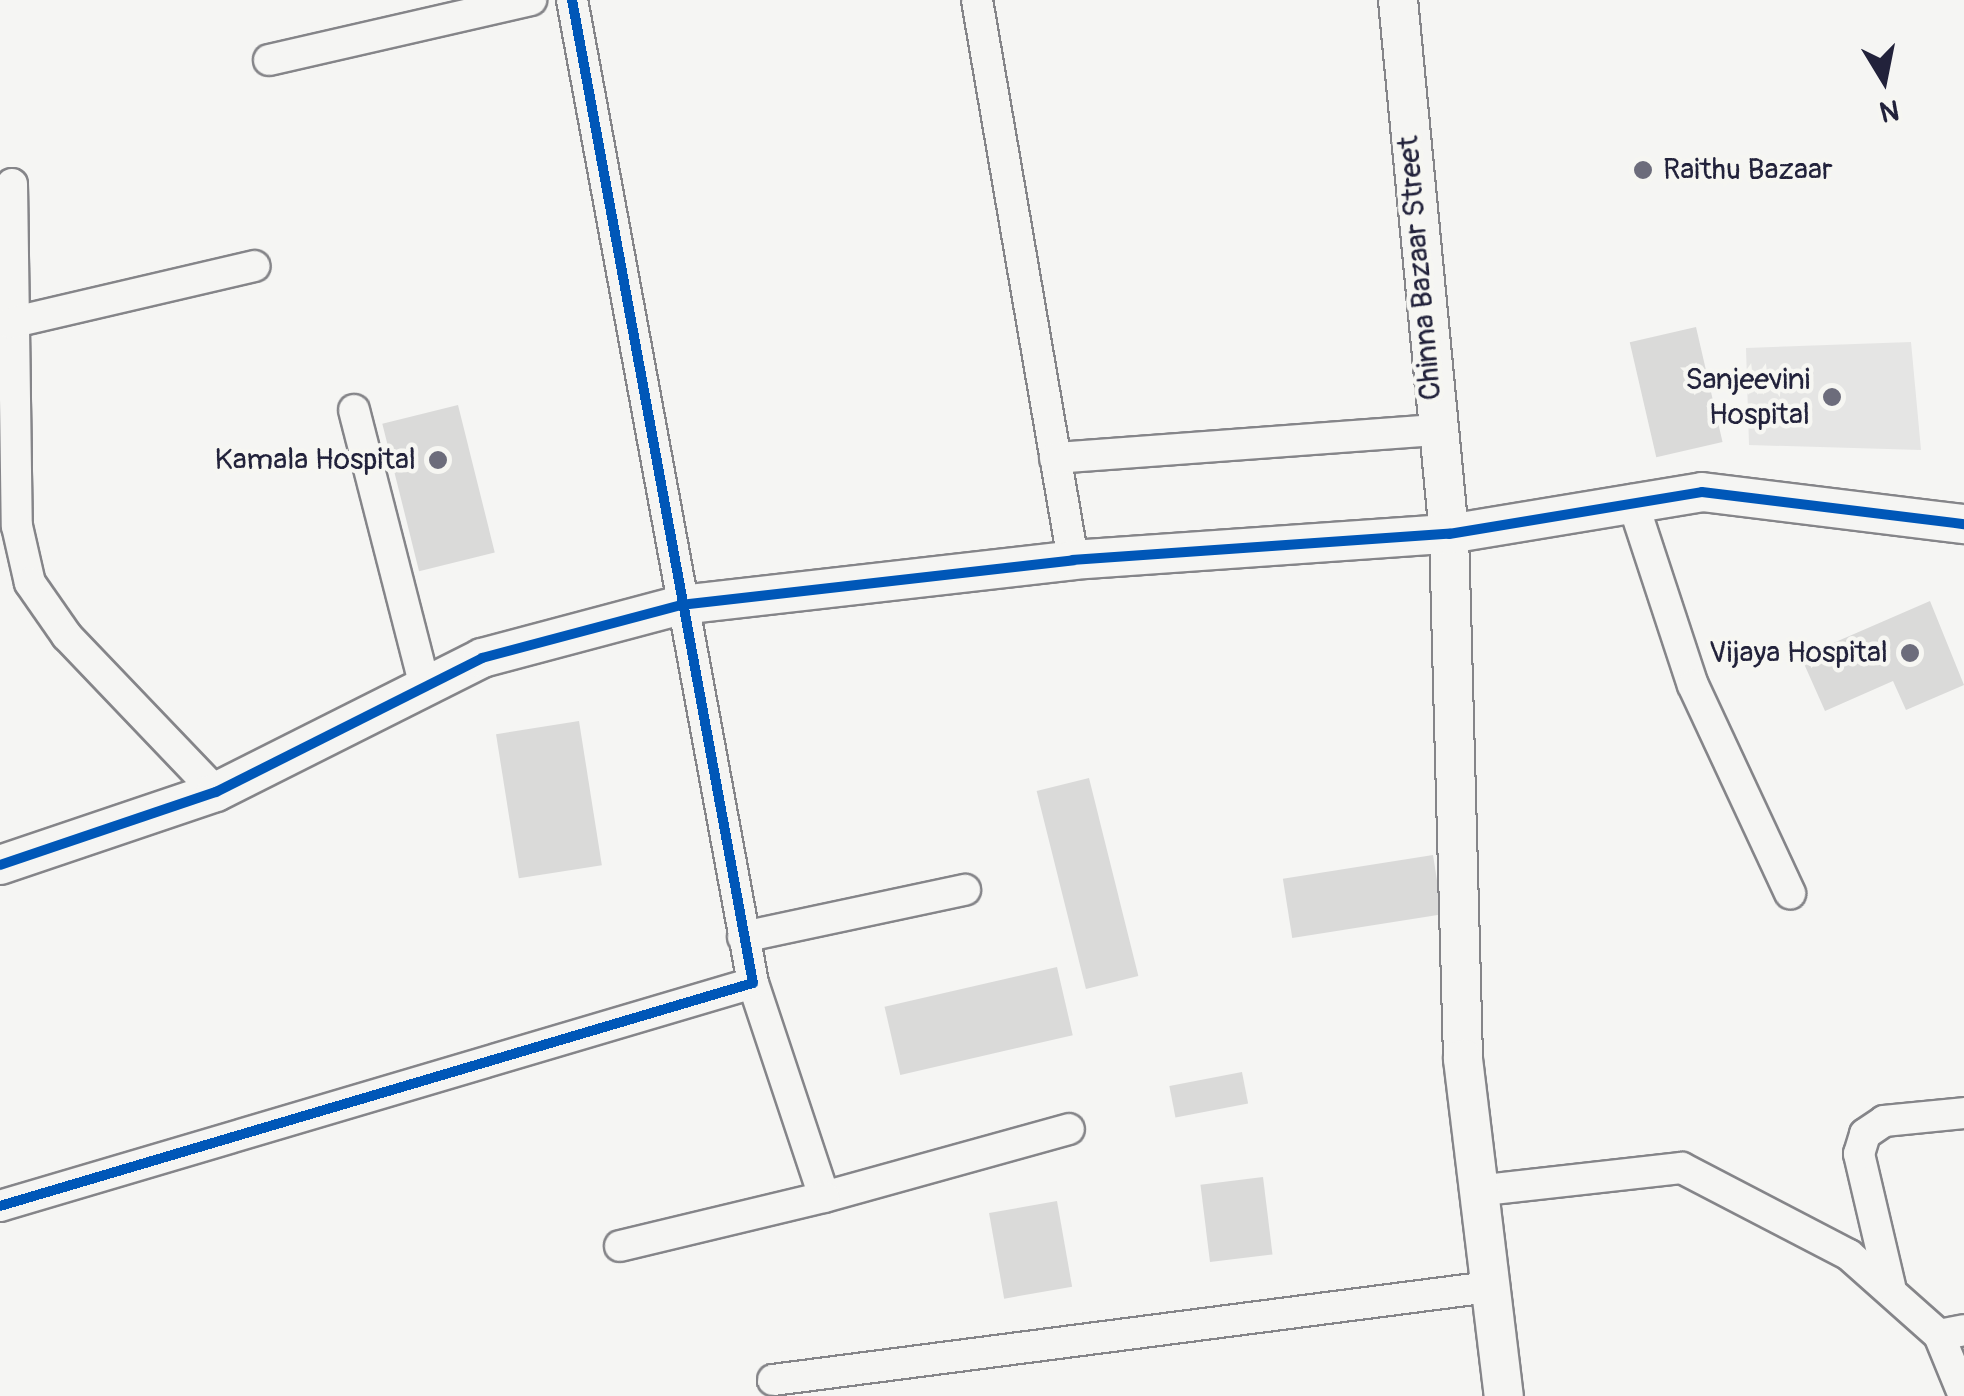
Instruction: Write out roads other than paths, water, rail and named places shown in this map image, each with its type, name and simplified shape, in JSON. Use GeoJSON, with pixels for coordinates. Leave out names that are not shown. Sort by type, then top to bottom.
{"type":"FeatureCollection","features":[{"type":"Feature","properties":{"kind":"street"},"geometry":{"type":"LineString","coordinates":[[269,60],[531,0]]}},
{"type":"Feature","properties":{"kind":"street"},"geometry":{"type":"LineString","coordinates":[[572,0],[743,937],[753,983],[824,1197]]}},
{"type":"Feature","properties":{"kind":"street"},"geometry":{"type":"LineString","coordinates":[[977,0],[1073,560]]}},
{"type":"Feature","properties":{"kind":"street","name":"Chinna Bazaar Street"},"geometry":{"type":"LineString","coordinates":[[1398,0],[1434,430],[1449,534],[1463,1059],[1476,1192],[1504,1396]]}},
{"type":"Feature","properties":{"kind":"street"},"geometry":{"type":"LineString","coordinates":[[12,184],[10,323],[17,526],[30,583],[68,636],[216,792]]}},
{"type":"Feature","properties":{"kind":"street"},"geometry":{"type":"LineString","coordinates":[[10,323],[254,266]]}},
{"type":"Feature","properties":{"kind":"street"},"geometry":{"type":"LineString","coordinates":[[354,410],[424,684]]}},
{"type":"Feature","properties":{"kind":"street"},"geometry":{"type":"LineString","coordinates":[[1056,458],[1434,430]]}},
{"type":"Feature","properties":{"kind":"street"},"geometry":{"type":"LineString","coordinates":[[0,865],[216,792],[482,658],[681,606],[1073,560],[1449,534],[1632,500],[1702,492],[1964,524]]}},
{"type":"Feature","properties":{"kind":"street"},"geometry":{"type":"LineString","coordinates":[[1632,500],[1693,685],[1790,893]]}},
{"type":"Feature","properties":{"kind":"street"},"geometry":{"type":"LineString","coordinates":[[743,937],[966,890]]}},
{"type":"Feature","properties":{"kind":"street"},"geometry":{"type":"LineString","coordinates":[[0,1206],[753,983]]}},
{"type":"Feature","properties":{"kind":"street"},"geometry":{"type":"LineString","coordinates":[[1890,1286],[1859,1154],[1865,1134],[1884,1122],[1964,1113]]}},
{"type":"Feature","properties":{"kind":"street"},"geometry":{"type":"LineString","coordinates":[[620,1246],[824,1197],[1069,1129]]}},
{"type":"Feature","properties":{"kind":"street"},"geometry":{"type":"LineString","coordinates":[[1476,1192],[1682,1168],[1799,1224],[1952,1332],[1964,1396]]}},
{"type":"Feature","properties":{"kind":"street"},"geometry":{"type":"LineString","coordinates":[[773,1380],[1489,1287]]}},
{"type":"Feature","properties":{"kind":"place","name":"Raithu Bazaar"},"geometry":{"type":"Point","coordinates":[1643,170]}},
{"type":"Feature","properties":{"kind":"place","name":"Sanjeevini Hospital"},"geometry":{"type":"Point","coordinates":[1832,397]}},
{"type":"Feature","properties":{"kind":"place","name":"Kamala Hospital"},"geometry":{"type":"Point","coordinates":[438,460]}},
{"type":"Feature","properties":{"kind":"place","name":"Vijaya Hospital"},"geometry":{"type":"Point","coordinates":[1910,653]}}]}
